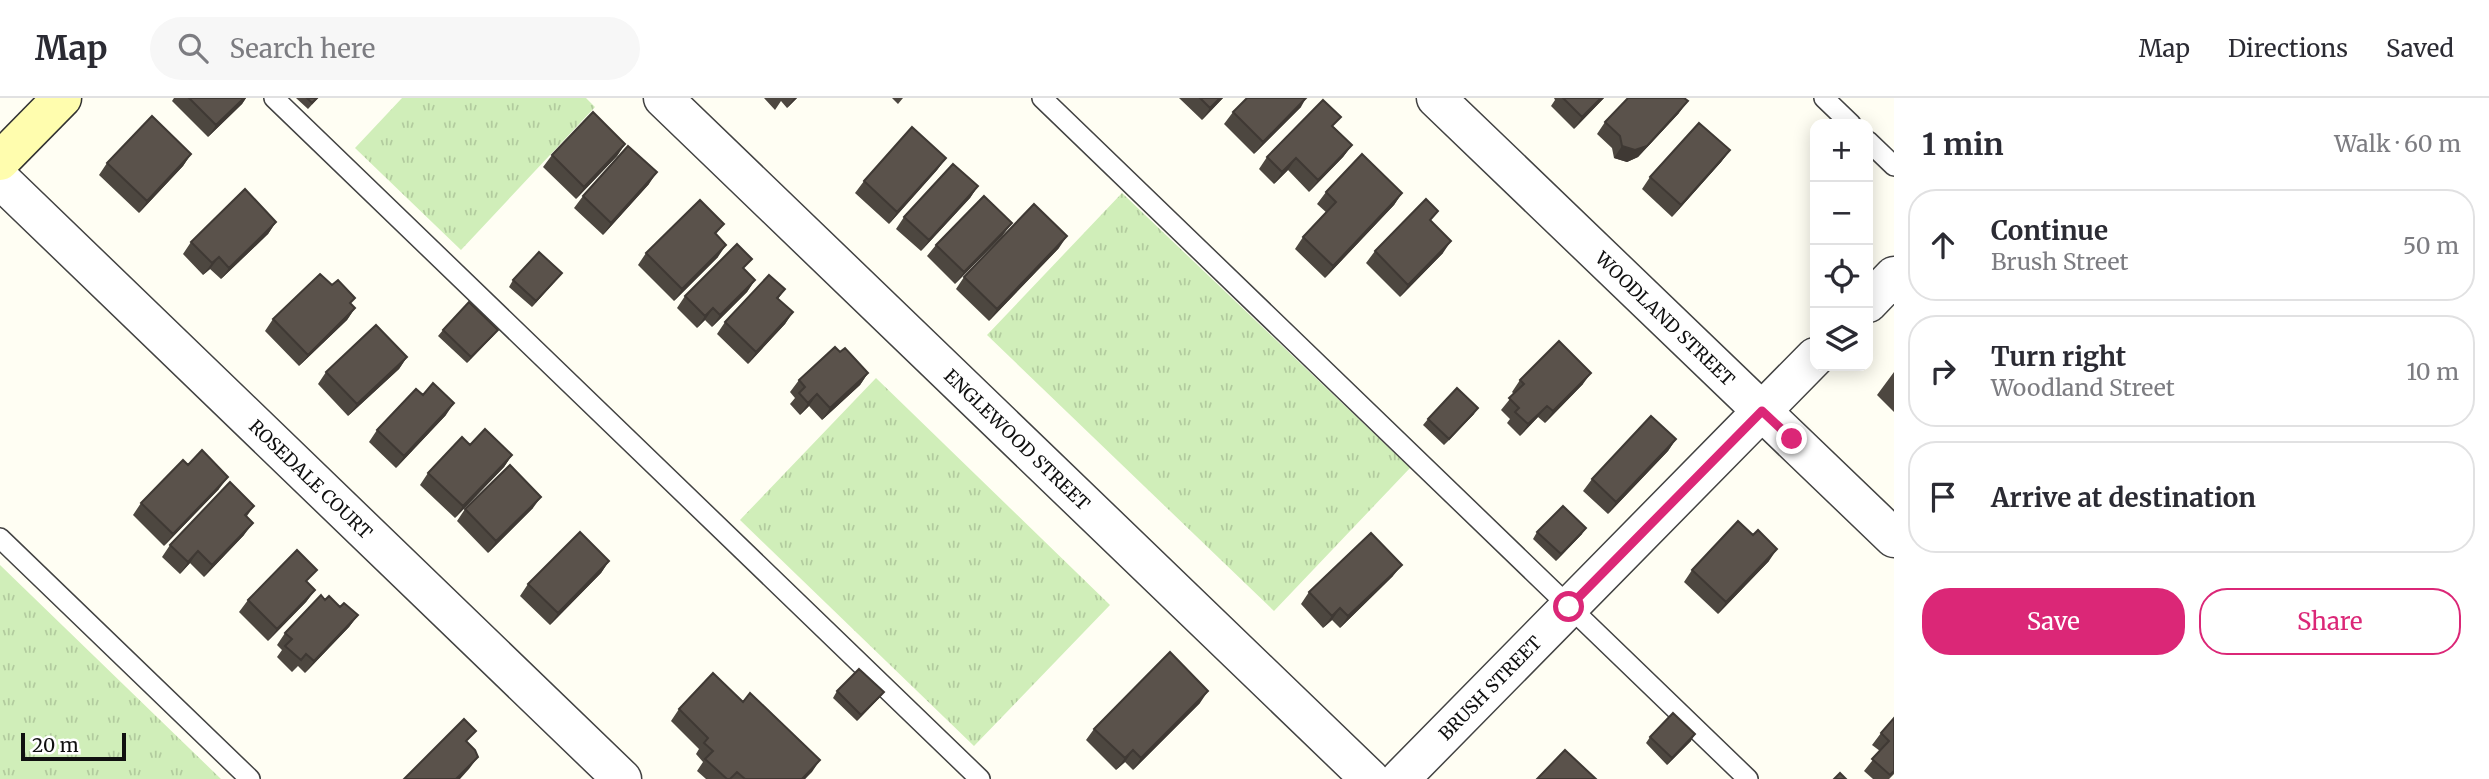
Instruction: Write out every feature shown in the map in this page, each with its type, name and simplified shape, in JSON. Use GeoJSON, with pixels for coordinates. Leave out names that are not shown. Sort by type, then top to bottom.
{"type":"FeatureCollection","features":[{"type":"Feature","properties":{"kind":"street"},"geometry":{"type":"LineString","coordinates":[[0,161],[62,98]]}},
{"type":"Feature","properties":{"kind":"street","name":"ENGLEWOOD STREET"},"geometry":{"type":"LineString","coordinates":[[663,98],[1370,779]]}},
{"type":"Feature","properties":{"kind":"street","name":"WOODLAND STREET"},"geometry":{"type":"LineString","coordinates":[[1436,98],[1894,538]]}},
{"type":"Feature","properties":{"kind":"street","name":"ROSEDALE COURT"},"geometry":{"type":"LineString","coordinates":[[0,179],[622,779]]}},
{"type":"Feature","properties":{"kind":"street"},"geometry":{"type":"LineString","coordinates":[[1873,298],[1894,276]]}},
{"type":"Feature","properties":{"kind":"street","name":"BRUSH STREET"},"geometry":{"type":"LineString","coordinates":[[1400,779],[1810,362]]}},
{"type":"Feature","properties":{"kind":"lane"},"geometry":{"type":"LineString","coordinates":[[274,98],[980,779]]}},
{"type":"Feature","properties":{"kind":"lane"},"geometry":{"type":"LineString","coordinates":[[1042,98],[1748,779]]}},
{"type":"Feature","properties":{"kind":"lane"},"geometry":{"type":"LineString","coordinates":[[1824,98],[1846,119]]}},
{"type":"Feature","properties":{"kind":"lane"},"geometry":{"type":"LineString","coordinates":[[1873,146],[1894,166]]}},
{"type":"Feature","properties":{"kind":"lane"},"geometry":{"type":"LineString","coordinates":[[0,538],[250,779]]}},
{"type":"Feature","properties":{"kind":"green space"},"geometry":{"type":"Polygon","coordinates":[[[402,98],[586,98],[595,107],[461,250],[355,148],[402,98]]]}},
{"type":"Feature","properties":{"kind":"green space"},"geometry":{"type":"Polygon","coordinates":[[[1122,193],[1410,468],[1274,611],[987,335],[1122,193]]]}},
{"type":"Feature","properties":{"kind":"green space"},"geometry":{"type":"Polygon","coordinates":[[[876,378],[1110,605],[974,746],[740,520],[876,378]]]}},
{"type":"Feature","properties":{"kind":"green space"},"geometry":{"type":"Polygon","coordinates":[[[0,565],[221,779],[0,779],[0,565]]]}},
{"type":"Feature","properties":{"kind":"building"},"geometry":{"type":"Polygon","coordinates":[[[189,98],[244,98],[216,125],[189,98]]]}},
{"type":"Feature","properties":{"kind":"building"},"geometry":{"type":"Polygon","coordinates":[[[1200,98],[1220,98],[1210,108],[1200,98]]]}},
{"type":"Feature","properties":{"kind":"building"},"geometry":{"type":"Polygon","coordinates":[[[1247,98],[1306,98],[1263,142],[1233,112],[1247,98]]]}},
{"type":"Feature","properties":{"kind":"building"},"geometry":{"type":"Polygon","coordinates":[[[1563,98],[1601,98],[1582,117],[1563,98]]]}},
{"type":"Feature","properties":{"kind":"building"},"geometry":{"type":"Polygon","coordinates":[[[1628,98],[1684,98],[1688,101],[1647,146],[1635,150],[1622,146],[1620,136],[1605,122],[1628,98]]]}},
{"type":"Feature","properties":{"kind":"building"},"geometry":{"type":"Polygon","coordinates":[[[1323,100],[1341,117],[1332,126],[1352,145],[1318,180],[1296,158],[1282,172],[1267,157],[1323,100]]]}},
{"type":"Feature","properties":{"kind":"building"},"geometry":{"type":"Polygon","coordinates":[[[593,112],[625,144],[584,187],[552,155],[593,112]]]}},
{"type":"Feature","properties":{"kind":"building"},"geometry":{"type":"Polygon","coordinates":[[[152,116],[191,154],[147,201],[107,163],[152,116]]]}},
{"type":"Feature","properties":{"kind":"building"},"geometry":{"type":"Polygon","coordinates":[[[1699,123],[1730,150],[1681,205],[1650,177],[1699,123]]]}},
{"type":"Feature","properties":{"kind":"building"},"geometry":{"type":"Polygon","coordinates":[[[912,127],[946,158],[897,212],[864,181],[912,127]]]}},
{"type":"Feature","properties":{"kind":"building"},"geometry":{"type":"Polygon","coordinates":[[[628,146],[657,172],[611,223],[583,196],[628,146]]]}},
{"type":"Feature","properties":{"kind":"building"},"geometry":{"type":"Polygon","coordinates":[[[1362,154],[1402,193],[1333,266],[1303,237],[1336,202],[1326,192],[1362,154]]]}},
{"type":"Feature","properties":{"kind":"building"},"geometry":{"type":"Polygon","coordinates":[[[953,164],[978,186],[929,240],[904,217],[953,164]]]}},
{"type":"Feature","properties":{"kind":"building"},"geometry":{"type":"Polygon","coordinates":[[[245,189],[276,222],[229,268],[219,257],[212,263],[191,242],[245,189]]]}},
{"type":"Feature","properties":{"kind":"building"},"geometry":{"type":"Polygon","coordinates":[[[984,196],[1012,223],[964,272],[936,245],[984,196]]]}},
{"type":"Feature","properties":{"kind":"building"},"geometry":{"type":"Polygon","coordinates":[[[1426,199],[1438,211],[1430,220],[1451,241],[1408,285],[1375,251],[1426,199]]]}},
{"type":"Feature","properties":{"kind":"building"},"geometry":{"type":"Polygon","coordinates":[[[700,200],[724,224],[715,233],[726,245],[682,289],[646,253],[700,200]]]}},
{"type":"Feature","properties":{"kind":"building"},"geometry":{"type":"Polygon","coordinates":[[[1034,204],[1067,236],[997,309],[964,277],[1034,204]]]}},
{"type":"Feature","properties":{"kind":"building"},"geometry":{"type":"Polygon","coordinates":[[[737,244],[752,259],[743,268],[755,280],[720,315],[713,308],[705,316],[685,296],[737,244]]]}},
{"type":"Feature","properties":{"kind":"building"},"geometry":{"type":"Polygon","coordinates":[[[539,252],[562,273],[536,301],[513,280],[539,252]]]}},
{"type":"Feature","properties":{"kind":"building"},"geometry":{"type":"Polygon","coordinates":[[[320,274],[332,285],[338,280],[355,298],[350,303],[355,308],[308,355],[273,319],[320,274]]]}},
{"type":"Feature","properties":{"kind":"building"},"geometry":{"type":"Polygon","coordinates":[[[769,275],[785,289],[777,298],[793,312],[756,352],[725,322],[769,275]]]}},
{"type":"Feature","properties":{"kind":"building"},"geometry":{"type":"Polygon","coordinates":[[[469,302],[498,330],[471,357],[443,330],[469,302]]]}},
{"type":"Feature","properties":{"kind":"building"},"geometry":{"type":"Polygon","coordinates":[[[376,325],[407,357],[357,404],[326,372],[376,325]]]}},
{"type":"Feature","properties":{"kind":"building"},"geometry":{"type":"Polygon","coordinates":[[[1559,341],[1591,373],[1553,411],[1547,406],[1528,424],[1515,412],[1519,408],[1509,398],[1524,384],[1520,380],[1559,341]]]}},
{"type":"Feature","properties":{"kind":"building"},"geometry":{"type":"Polygon","coordinates":[[[835,347],[840,352],[845,348],[868,373],[830,408],[817,394],[808,403],[799,393],[805,387],[799,380],[835,347]]]}},
{"type":"Feature","properties":{"kind":"building"},"geometry":{"type":"Polygon","coordinates":[[[433,383],[454,403],[404,456],[377,430],[416,389],[423,395],[433,383]]]}},
{"type":"Feature","properties":{"kind":"building"},"geometry":{"type":"Polygon","coordinates":[[[1457,388],[1478,408],[1449,439],[1428,419],[1457,388]]]}},
{"type":"Feature","properties":{"kind":"building"},"geometry":{"type":"Polygon","coordinates":[[[1651,416],[1676,439],[1616,502],[1592,479],[1651,416]]]}},
{"type":"Feature","properties":{"kind":"building"},"geometry":{"type":"Polygon","coordinates":[[[485,429],[512,455],[463,506],[428,473],[462,437],[470,445],[485,429]]]}},
{"type":"Feature","properties":{"kind":"building"},"geometry":{"type":"Polygon","coordinates":[[[202,450],[228,477],[173,534],[141,503],[183,460],[188,465],[202,450]]]}},
{"type":"Feature","properties":{"kind":"building"},"geometry":{"type":"Polygon","coordinates":[[[510,465],[541,497],[496,541],[465,509],[510,465]]]}},
{"type":"Feature","properties":{"kind":"building"},"geometry":{"type":"Polygon","coordinates":[[[230,482],[254,506],[245,515],[253,523],[212,565],[198,551],[188,562],[170,545],[230,482]]]}},
{"type":"Feature","properties":{"kind":"building"},"geometry":{"type":"Polygon","coordinates":[[[1563,506],[1586,528],[1561,554],[1537,532],[1563,506]]]}},
{"type":"Feature","properties":{"kind":"building"},"geometry":{"type":"Polygon","coordinates":[[[1738,521],[1753,535],[1758,530],[1777,549],[1726,602],[1692,570],[1738,521]]]}},
{"type":"Feature","properties":{"kind":"building"},"geometry":{"type":"Polygon","coordinates":[[[580,532],[609,561],[558,613],[528,584],[580,532]]]}},
{"type":"Feature","properties":{"kind":"building"},"geometry":{"type":"Polygon","coordinates":[[[1371,533],[1402,565],[1348,616],[1340,608],[1332,616],[1309,592],[1371,533]]]}},
{"type":"Feature","properties":{"kind":"building"},"geometry":{"type":"Polygon","coordinates":[[[297,550],[317,570],[306,581],[315,590],[277,629],[248,600],[297,550]]]}},
{"type":"Feature","properties":{"kind":"building"},"geometry":{"type":"Polygon","coordinates":[[[321,595],[325,600],[329,596],[340,607],[344,603],[358,615],[314,661],[306,654],[301,660],[285,646],[292,639],[285,633],[321,595]]]}},
{"type":"Feature","properties":{"kind":"building"},"geometry":{"type":"Polygon","coordinates":[[[1170,652],[1208,691],[1141,758],[1133,750],[1125,758],[1094,729],[1170,652]]]}},
{"type":"Feature","properties":{"kind":"building"},"geometry":{"type":"Polygon","coordinates":[[[859,669],[884,692],[861,715],[837,691],[859,669]]]}},
{"type":"Feature","properties":{"kind":"building"},"geometry":{"type":"Polygon","coordinates":[[[713,673],[743,702],[750,693],[820,760],[802,779],[745,779],[737,772],[727,779],[705,759],[713,751],[704,743],[708,738],[679,709],[713,673]]]}},
{"type":"Feature","properties":{"kind":"building"},"geometry":{"type":"Polygon","coordinates":[[[1673,713],[1695,734],[1672,758],[1650,737],[1673,713]]]}},
{"type":"Feature","properties":{"kind":"building"},"geometry":{"type":"Polygon","coordinates":[[[1894,718],[1894,771],[1890,775],[1872,759],[1889,741],[1881,733],[1894,718]]]}},
{"type":"Feature","properties":{"kind":"building"},"geometry":{"type":"Polygon","coordinates":[[[464,719],[476,731],[466,741],[478,757],[456,779],[404,779],[464,719]]]}},
{"type":"Feature","properties":{"kind":"building"},"geometry":{"type":"Polygon","coordinates":[[[1565,750],[1596,779],[1537,779],[1565,750]]]}},
{"type":"Feature","properties":{"kind":"building"},"geometry":{"type":"Polygon","coordinates":[[[1840,773],[1846,779],[1834,779],[1840,773]]]}},
{"type":"Feature","properties":{"kind":"route"},"geometry":{"type":"LineString","coordinates":[[1569,607],[1762,411],[1792,439]]}}]}
